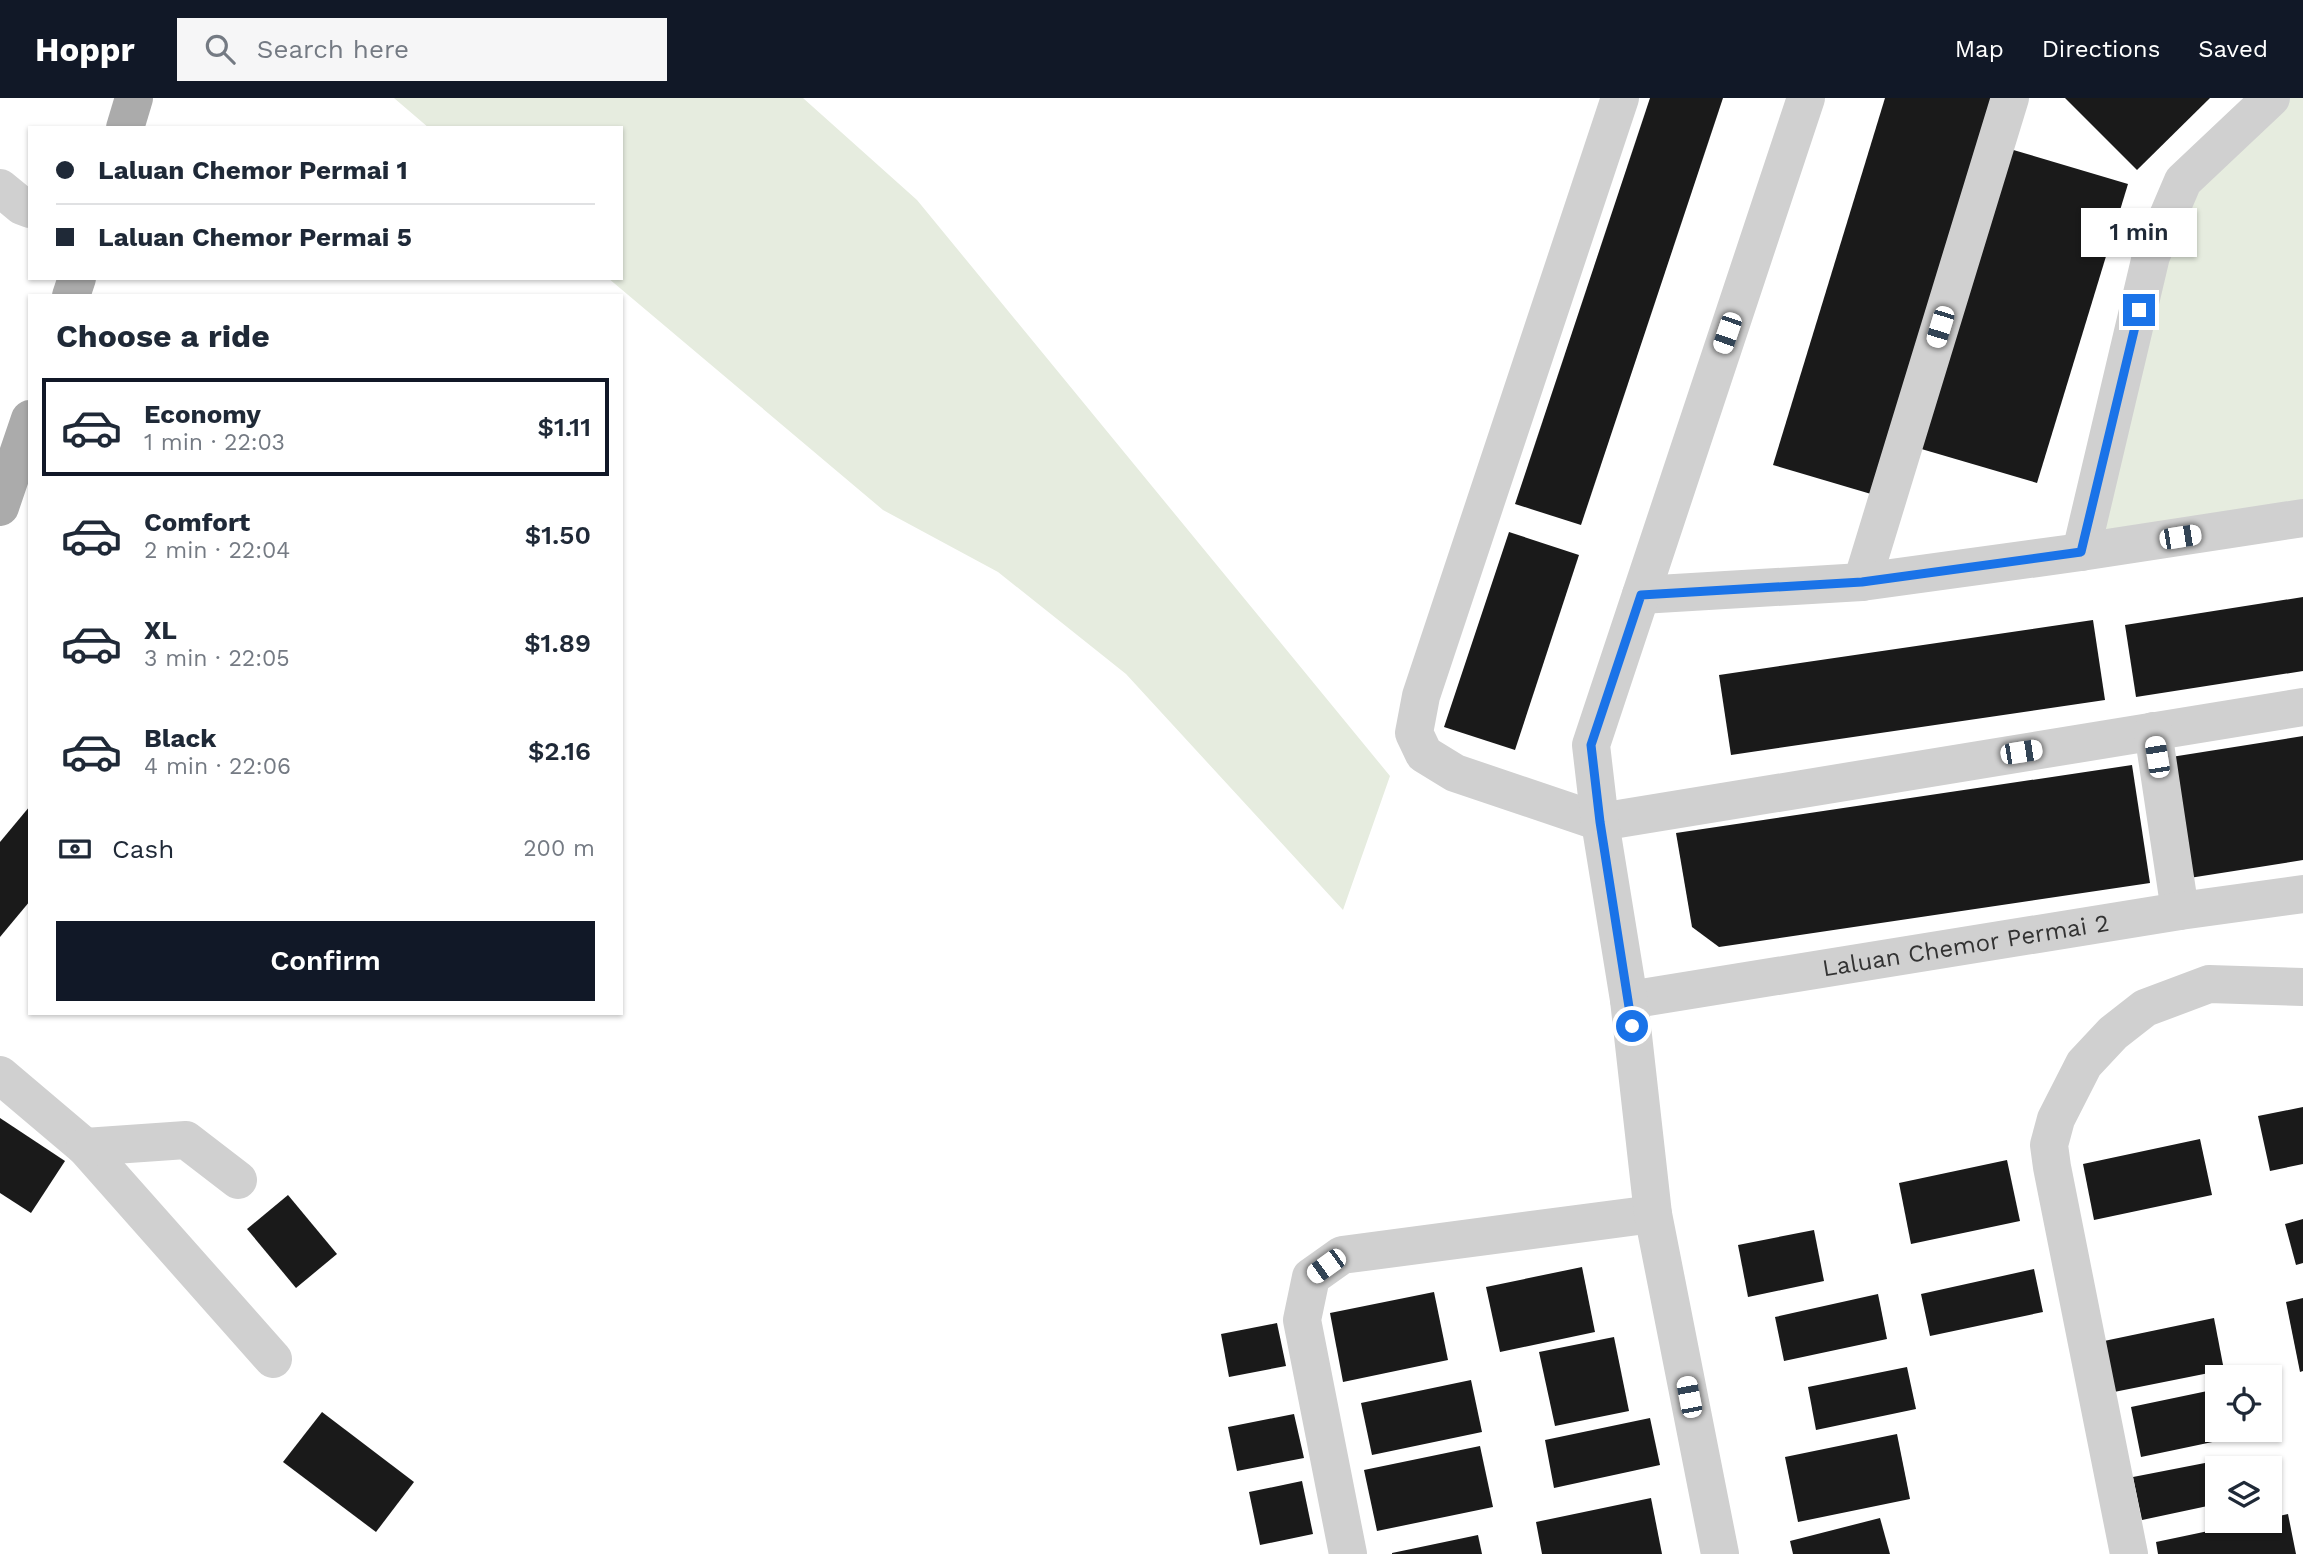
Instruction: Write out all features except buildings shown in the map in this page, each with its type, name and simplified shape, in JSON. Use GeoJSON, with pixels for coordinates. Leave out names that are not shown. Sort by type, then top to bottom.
{"type":"FeatureCollection","features":[{"type":"Feature","properties":{"kind":"main road"},"geometry":{"type":"LineString","coordinates":[[126,126],[134,98]]}},
{"type":"Feature","properties":{"kind":"main road"},"geometry":{"type":"LineString","coordinates":[[0,507],[28,425]]}},
{"type":"Feature","properties":{"kind":"street"},"geometry":{"type":"LineString","coordinates":[[1620,98],[1421,695],[1414,733],[1424,754],[1455,773],[1600,822],[2303,707]]}},
{"type":"Feature","properties":{"kind":"street"},"geometry":{"type":"LineString","coordinates":[[1720,1554],[1653,1214],[1629,1000],[1600,822],[1591,745],[1806,98]]}},
{"type":"Feature","properties":{"kind":"street"},"geometry":{"type":"LineString","coordinates":[[1862,582],[2010,98]]}},
{"type":"Feature","properties":{"kind":"street"},"geometry":{"type":"LineString","coordinates":[[2081,552],[2151,256],[2183,181],[2271,98]]}},
{"type":"Feature","properties":{"kind":"street"},"geometry":{"type":"LineString","coordinates":[[0,188],[28,208]]}},
{"type":"Feature","properties":{"kind":"street"},"geometry":{"type":"LineString","coordinates":[[1641,595],[1862,582],[2303,518]]}},
{"type":"Feature","properties":{"kind":"street"},"geometry":{"type":"LineString","coordinates":[[2153,731],[2179,911]]}},
{"type":"Feature","properties":{"kind":"street","name":"Laluan Chemor Permai 2"},"geometry":{"type":"LineString","coordinates":[[1629,1000],[2179,911],[2303,894]]}},
{"type":"Feature","properties":{"kind":"street"},"geometry":{"type":"LineString","coordinates":[[2129,1554],[2052,1167],[2049,1145],[2056,1119],[2084,1064],[2113,1033],[2145,1008],[2209,984],[2303,987]]}},
{"type":"Feature","properties":{"kind":"street"},"geometry":{"type":"LineString","coordinates":[[0,1075],[86,1147],[273,1359]]}},
{"type":"Feature","properties":{"kind":"street"},"geometry":{"type":"LineString","coordinates":[[86,1147],[186,1140],[238,1180]]}},
{"type":"Feature","properties":{"kind":"street"},"geometry":{"type":"LineString","coordinates":[[1348,1554],[1302,1320],[1311,1277],[1342,1255],[1653,1214]]}},
{"type":"Feature","properties":{"kind":"shaded area"},"geometry":{"type":"Polygon","coordinates":[[[394,98],[803,98],[917,200],[1390,776],[1343,910],[1126,674],[998,572],[883,510],[610,280],[623,280],[623,126],[427,126],[394,98]]]}},
{"type":"Feature","properties":{"kind":"shaded area"},"geometry":{"type":"Polygon","coordinates":[[[2272,98],[2303,98],[2303,503],[2085,536],[2184,183],[2272,98]]]}},
{"type":"Feature","properties":{"kind":"route"},"geometry":{"type":"LineString","coordinates":[[1632,1026],[1600,822],[1591,745],[1641,595],[1862,582],[2081,552],[2139,310]]}}]}
